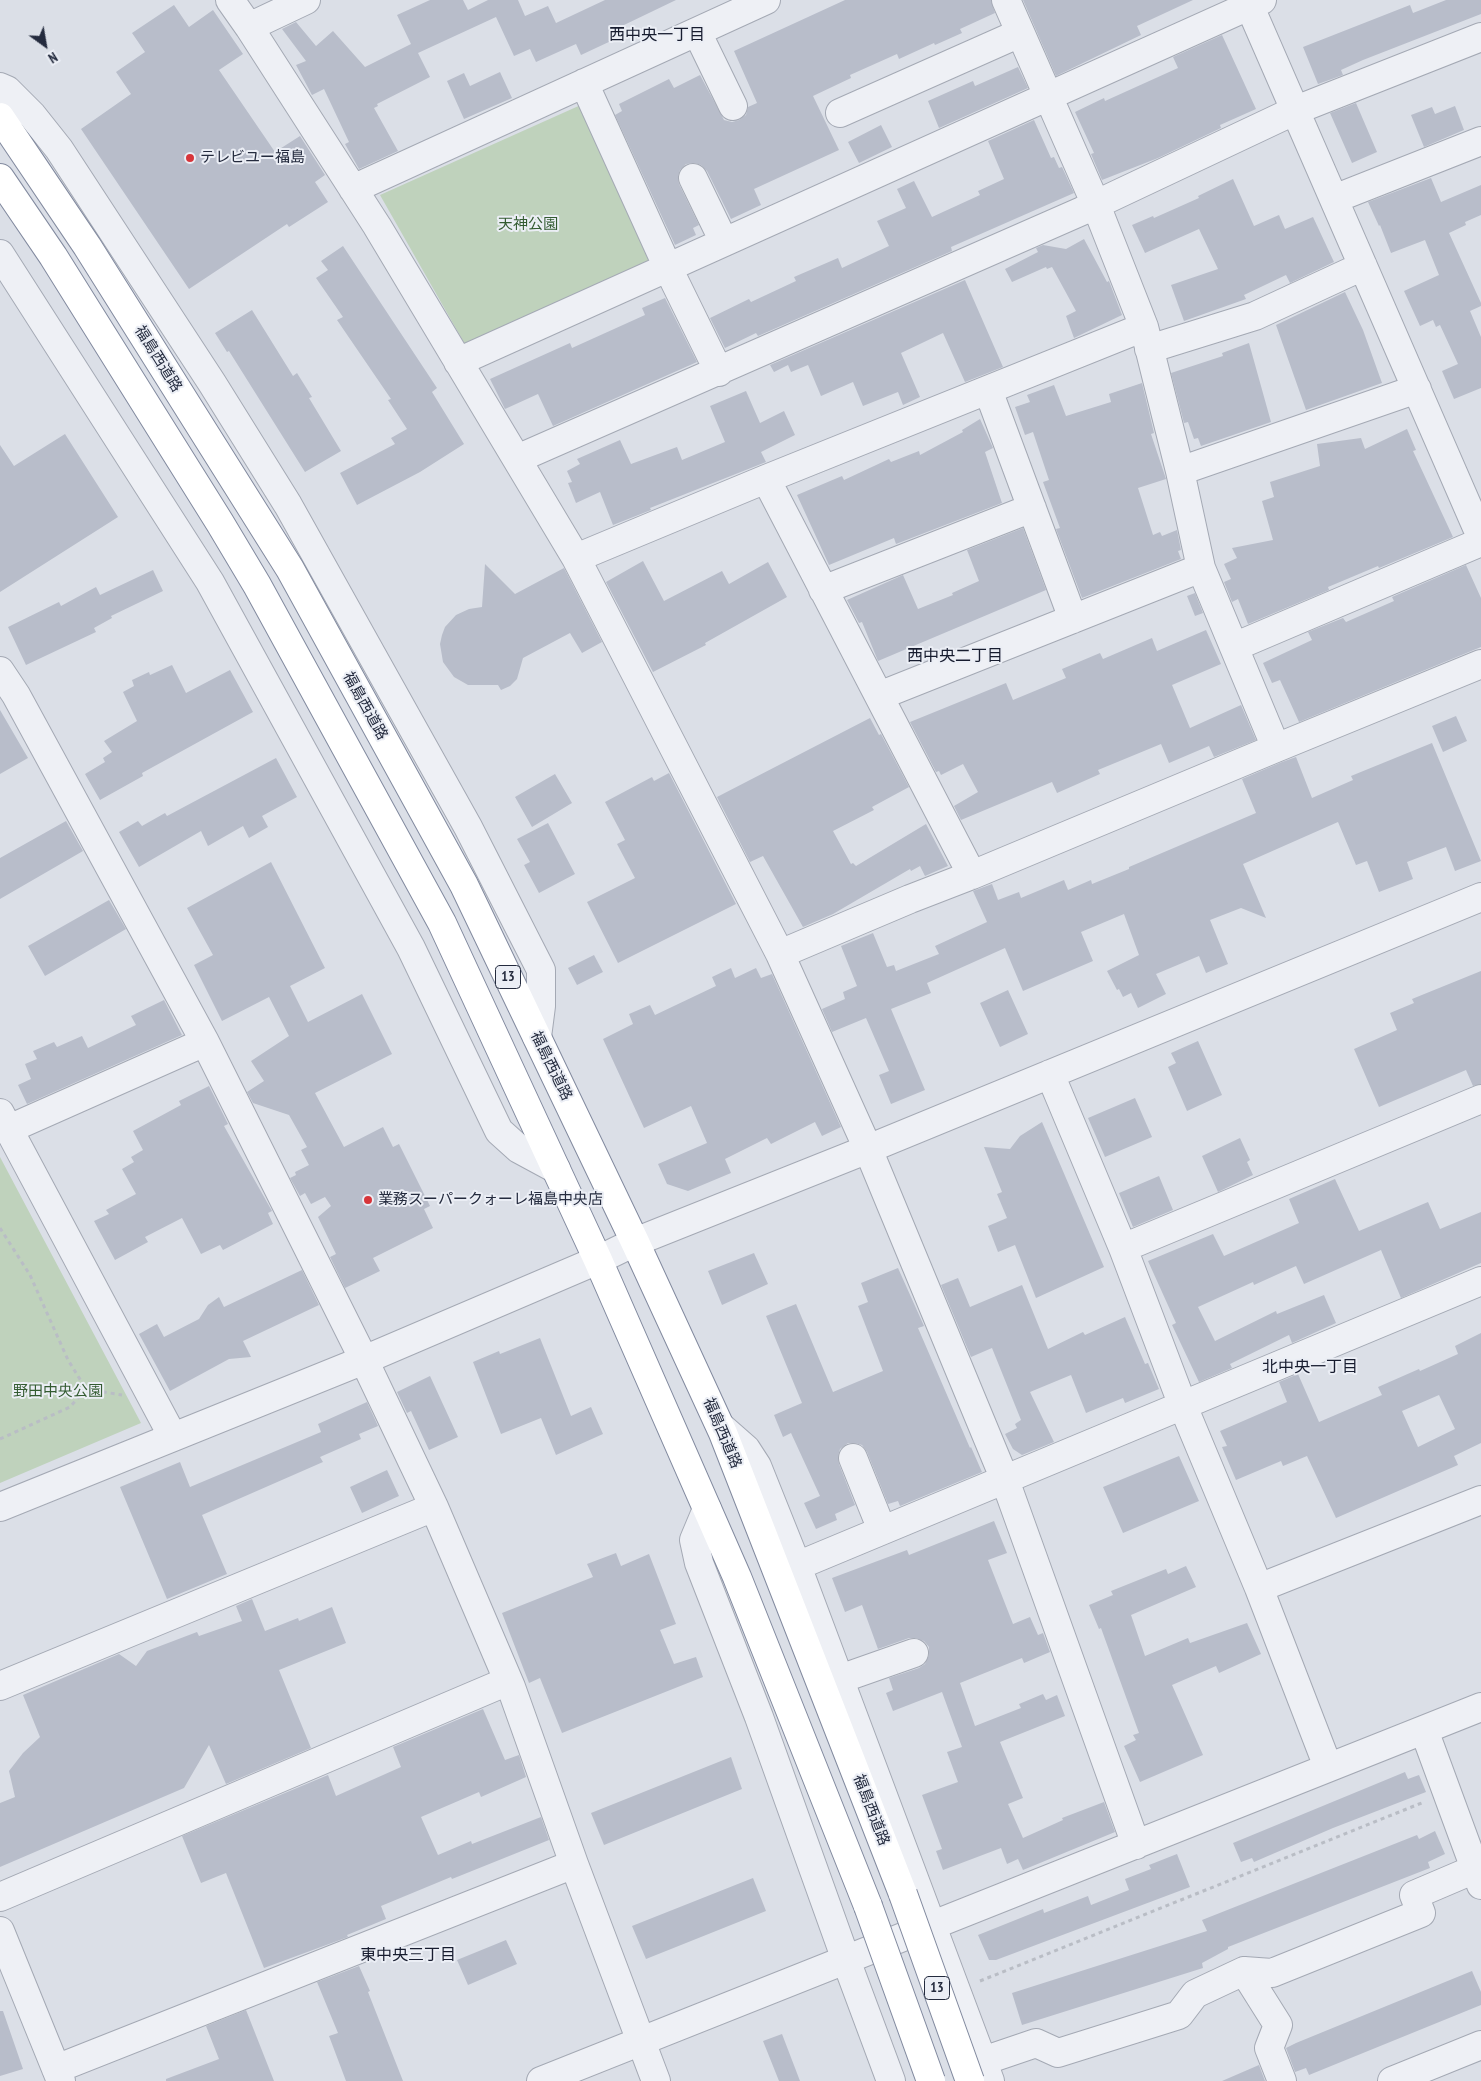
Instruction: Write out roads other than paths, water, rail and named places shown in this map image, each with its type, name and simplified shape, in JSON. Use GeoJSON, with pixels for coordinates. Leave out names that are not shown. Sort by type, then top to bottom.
{"type":"FeatureCollection","features":[{"type":"Feature","properties":{"kind":"highway","name":"福島西道路"},"geometry":{"type":"LineString","coordinates":[[0,117],[87,246],[290,569],[464,885],[635,1242],[721,1427],[903,1894],[981,2074]]}},
{"type":"Feature","properties":{"kind":"highway","name":"13"},"geometry":{"type":"LineString","coordinates":[[0,178],[53,256],[220,523],[442,923],[598,1260],[737,1577],[868,1906],[931,2081]]}},
{"type":"Feature","properties":{"kind":"street"},"geometry":{"type":"LineString","coordinates":[[230,0],[353,189],[576,558],[780,954],[868,1149],[1005,1480],[1136,1845]]}},
{"type":"Feature","properties":{"kind":"street"},"geometry":{"type":"LineString","coordinates":[[249,27],[306,0]]}},
{"type":"Feature","properties":{"kind":"street"},"geometry":{"type":"LineString","coordinates":[[353,189],[766,0]]}},
{"type":"Feature","properties":{"kind":"street"},"geometry":{"type":"LineString","coordinates":[[1006,0],[1096,205],[1146,338],[1180,471],[1201,568],[1276,748]]}},
{"type":"Feature","properties":{"kind":"street"},"geometry":{"type":"LineString","coordinates":[[458,362],[1253,2],[1296,110],[1481,537]]}},
{"type":"Feature","properties":{"kind":"street"},"geometry":{"type":"LineString","coordinates":[[697,32],[733,106]]}},
{"type":"Feature","properties":{"kind":"street"},"geometry":{"type":"LineString","coordinates":[[840,113],[1020,33]]}},
{"type":"Feature","properties":{"kind":"street"},"geometry":{"type":"LineString","coordinates":[[517,459],[1096,205],[1296,110],[1481,37]]}},
{"type":"Feature","properties":{"kind":"street"},"geometry":{"type":"LineString","coordinates":[[584,83],[668,268],[719,372]]}},
{"type":"Feature","properties":{"kind":"street"},"geometry":{"type":"LineString","coordinates":[[0,87],[7,90],[32,115],[59,149],[212,383],[298,522],[468,827],[541,970],[541,1006],[537,1038]]}},
{"type":"Feature","properties":{"kind":"street"},"geometry":{"type":"LineString","coordinates":[[1334,199],[1481,141]]}},
{"type":"Feature","properties":{"kind":"street"},"geometry":{"type":"LineString","coordinates":[[693,178],[724,242]]}},
{"type":"Feature","properties":{"kind":"street"},"geometry":{"type":"LineString","coordinates":[[0,254],[210,582],[411,948],[500,1131],[519,1149],[556,1169]]}},
{"type":"Feature","properties":{"kind":"street"},"geometry":{"type":"LineString","coordinates":[[576,558],[988,390],[1146,338],[1255,316],[1363,266]]}},
{"type":"Feature","properties":{"kind":"street"},"geometry":{"type":"LineString","coordinates":[[1180,471],[1417,389]]}},
{"type":"Feature","properties":{"kind":"street"},"geometry":{"type":"LineString","coordinates":[[988,390],[1073,619]]}},
{"type":"Feature","properties":{"kind":"street"},"geometry":{"type":"LineString","coordinates":[[766,479],[972,875]]}},
{"type":"Feature","properties":{"kind":"street"},"geometry":{"type":"LineString","coordinates":[[823,590],[1032,508]]}},
{"type":"Feature","properties":{"kind":"street"},"geometry":{"type":"LineString","coordinates":[[1234,647],[1481,542]]}},
{"type":"Feature","properties":{"kind":"street"},"geometry":{"type":"LineString","coordinates":[[879,696],[1201,568]]}},
{"type":"Feature","properties":{"kind":"street"},"geometry":{"type":"LineString","coordinates":[[780,954],[1481,664]]}},
{"type":"Feature","properties":{"kind":"street"},"geometry":{"type":"LineString","coordinates":[[0,671],[8,699],[205,1042],[364,1360],[434,1507],[508,1681],[574,1864],[656,2081]]}},
{"type":"Feature","properties":{"kind":"street"},"geometry":{"type":"LineString","coordinates":[[0,1507],[364,1360],[598,1260],[635,1242],[868,1149],[1481,897]]}},
{"type":"Feature","properties":{"kind":"street"},"geometry":{"type":"LineString","coordinates":[[173,1437],[4,1121],[205,1042]]}},
{"type":"Feature","properties":{"kind":"street"},"geometry":{"type":"LineString","coordinates":[[1050,1074],[1123,1248],[1183,1406],[1259,1588],[1328,1768]]}},
{"type":"Feature","properties":{"kind":"street"},"geometry":{"type":"LineString","coordinates":[[1123,1248],[1481,1099]]}},
{"type":"Feature","properties":{"kind":"street"},"geometry":{"type":"LineString","coordinates":[[797,1566],[1481,1281]]}},
{"type":"Feature","properties":{"kind":"street"},"geometry":{"type":"LineString","coordinates":[[721,1427],[746,1449],[757,1466],[840,1679],[956,1990],[981,2074],[1036,2043],[1058,2053],[1179,2014],[1195,1994],[1244,1971],[1272,1973],[1421,1913],[1414,1895],[1478,1877],[1474,1840],[1448,1793],[1424,1730]]}},
{"type":"Feature","properties":{"kind":"street"},"geometry":{"type":"LineString","coordinates":[[853,1458],[882,1530]]}},
{"type":"Feature","properties":{"kind":"street"},"geometry":{"type":"LineString","coordinates":[[1259,1588],[1481,1500]]}},
{"type":"Feature","properties":{"kind":"street"},"geometry":{"type":"LineString","coordinates":[[0,1686],[434,1507]]}},
{"type":"Feature","properties":{"kind":"street"},"geometry":{"type":"LineString","coordinates":[[707,1510],[694,1540],[699,1563],[759,1717],[891,2081]]}},
{"type":"Feature","properties":{"kind":"street"},"geometry":{"type":"LineString","coordinates":[[840,1679],[914,1653]]}},
{"type":"Feature","properties":{"kind":"street"},"geometry":{"type":"LineString","coordinates":[[0,1898],[508,1681]]}},
{"type":"Feature","properties":{"kind":"street"},"geometry":{"type":"LineString","coordinates":[[541,2081],[1481,1707]]}},
{"type":"Feature","properties":{"kind":"street"},"geometry":{"type":"LineString","coordinates":[[0,1931],[10,1982],[59,2075],[574,1864]]}},
{"type":"Feature","properties":{"kind":"street"},"geometry":{"type":"LineString","coordinates":[[1244,1971],[1278,2025],[1269,2048],[1282,2081]]}},
{"type":"Feature","properties":{"kind":"street"},"geometry":{"type":"LineString","coordinates":[[1392,2081],[1481,2046]]}},
{"type":"Feature","properties":{"kind":"place","name":"テレビユー福島"},"geometry":{"type":"Point","coordinates":[190,158]}},
{"type":"Feature","properties":{"kind":"place","name":"業務スーパークォーレ福島中央店"},"geometry":{"type":"Point","coordinates":[368,1200]}},
{"type":"Feature","properties":{"kind":"district","name":"西中央一丁目"},"geometry":{"type":"Point","coordinates":[657,35]}},
{"type":"Feature","properties":{"kind":"district","name":"西中央二丁目"},"geometry":{"type":"Point","coordinates":[955,656]}},
{"type":"Feature","properties":{"kind":"district","name":"北中央一丁目"},"geometry":{"type":"Point","coordinates":[1310,1367]}},
{"type":"Feature","properties":{"kind":"district","name":"東中央三丁目"},"geometry":{"type":"Point","coordinates":[408,1955]}},
{"type":"Feature","properties":{"kind":"park label","name":"天神公園"},"geometry":{"type":"Point","coordinates":[528,225]}},
{"type":"Feature","properties":{"kind":"park label","name":"野田中央公園"},"geometry":{"type":"Point","coordinates":[58,1392]}}]}
